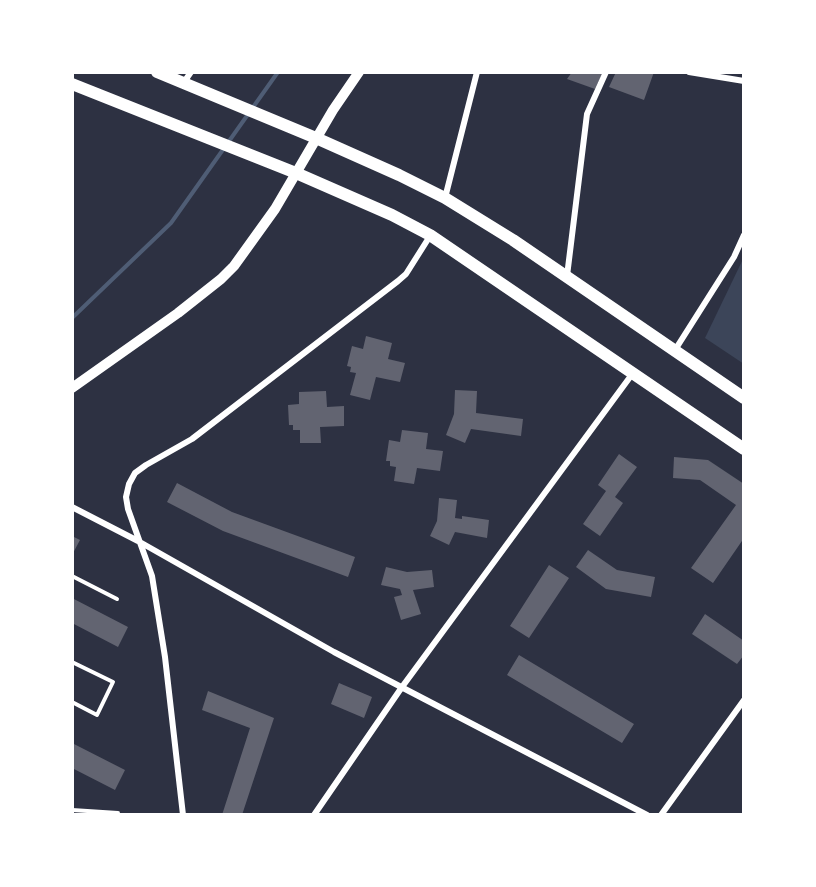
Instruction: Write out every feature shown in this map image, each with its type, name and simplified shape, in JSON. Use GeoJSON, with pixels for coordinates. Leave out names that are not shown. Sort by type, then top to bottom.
{"type":"FeatureCollection","features":[{"type":"Feature","properties":{"kind":"main road"},"geometry":{"type":"LineString","coordinates":[[157,72],[188,77],[210,93],[399,175],[445,198],[513,240],[744,398]]}},
{"type":"Feature","properties":{"kind":"main road"},"geometry":{"type":"LineString","coordinates":[[72,388],[178,313],[221,279],[259,234],[316,138],[359,72]]}},
{"type":"Feature","properties":{"kind":"main road"},"geometry":{"type":"LineString","coordinates":[[72,84],[296,173],[392,215],[430,235],[744,449]]}},
{"type":"Feature","properties":{"kind":"street"},"geometry":{"type":"LineString","coordinates":[[445,198],[477,72]]}},
{"type":"Feature","properties":{"kind":"street"},"geometry":{"type":"LineString","coordinates":[[567,277],[587,114],[606,72]]}},
{"type":"Feature","properties":{"kind":"street"},"geometry":{"type":"LineString","coordinates":[[689,72],[744,81]]}},
{"type":"Feature","properties":{"kind":"street"},"geometry":{"type":"LineString","coordinates":[[183,815],[165,657],[152,576],[128,509],[126,497],[129,484],[135,473],[192,439],[398,281],[406,274],[430,235]]}},
{"type":"Feature","properties":{"kind":"street"},"geometry":{"type":"LineString","coordinates":[[675,350],[734,257],[744,235]]}},
{"type":"Feature","properties":{"kind":"street"},"geometry":{"type":"LineString","coordinates":[[314,815],[402,687],[633,373]]}},
{"type":"Feature","properties":{"kind":"street"},"geometry":{"type":"LineString","coordinates":[[72,507],[138,541],[334,652],[647,815]]}},
{"type":"Feature","properties":{"kind":"street"},"geometry":{"type":"LineString","coordinates":[[662,815],[744,700]]}},
{"type":"Feature","properties":{"kind":"lane"},"geometry":{"type":"LineString","coordinates":[[72,576],[117,599]]}},
{"type":"Feature","properties":{"kind":"lane"},"geometry":{"type":"LineString","coordinates":[[72,662],[113,682],[97,714],[72,702]]}},
{"type":"Feature","properties":{"kind":"lane"},"geometry":{"type":"LineString","coordinates":[[72,810],[118,813],[117,815]]}},
{"type":"Feature","properties":{"kind":"shaded area"},"geometry":{"type":"Polygon","coordinates":[[[744,257],[744,364],[705,338],[744,257]]]}},
{"type":"Feature","properties":{"kind":"building"},"geometry":{"type":"Polygon","coordinates":[[[572,72],[603,72],[595,89],[567,79],[572,72]]]}},
{"type":"Feature","properties":{"kind":"building"},"geometry":{"type":"Polygon","coordinates":[[[616,72],[654,72],[644,100],[609,87],[616,72]]]}},
{"type":"Feature","properties":{"kind":"building"},"geometry":{"type":"Polygon","coordinates":[[[366,336],[392,343],[388,359],[405,363],[400,382],[376,377],[370,400],[350,395],[356,373],[350,372],[351,367],[347,366],[352,346],[363,349],[366,336]]]}},
{"type":"Feature","properties":{"kind":"building"},"geometry":{"type":"Polygon","coordinates":[[[455,390],[477,391],[476,413],[523,419],[521,436],[471,429],[465,443],[446,435],[454,414],[455,390]]]}},
{"type":"Feature","properties":{"kind":"building"},"geometry":{"type":"Polygon","coordinates":[[[326,391],[327,407],[344,406],[344,426],[320,427],[321,443],[300,443],[300,430],[293,430],[293,425],[289,425],[288,405],[299,404],[299,392],[326,391]]]}},
{"type":"Feature","properties":{"kind":"building"},"geometry":{"type":"Polygon","coordinates":[[[402,430],[428,433],[426,449],[443,451],[440,471],[417,468],[414,484],[394,481],[396,467],[390,466],[390,461],[386,461],[389,440],[400,442],[402,430]]]}},
{"type":"Feature","properties":{"kind":"building"},"geometry":{"type":"Polygon","coordinates":[[[619,454],[637,467],[615,497],[623,503],[600,536],[583,524],[606,491],[598,485],[619,454]]]}},
{"type":"Feature","properties":{"kind":"building"},"geometry":{"type":"Polygon","coordinates":[[[674,457],[708,460],[744,484],[744,538],[713,583],[691,568],[736,505],[700,480],[673,478],[674,457]]]}},
{"type":"Feature","properties":{"kind":"building"},"geometry":{"type":"Polygon","coordinates":[[[177,483],[232,512],[355,557],[348,577],[223,531],[167,502],[177,483]]]}},
{"type":"Feature","properties":{"kind":"building"},"geometry":{"type":"Polygon","coordinates":[[[439,498],[457,500],[455,518],[462,519],[462,516],[489,520],[487,538],[455,532],[449,545],[430,536],[437,521],[439,498]]]}},
{"type":"Feature","properties":{"kind":"building"},"geometry":{"type":"Polygon","coordinates":[[[72,536],[80,540],[72,555],[72,536]]]}},
{"type":"Feature","properties":{"kind":"building"},"geometry":{"type":"Polygon","coordinates":[[[588,550],[617,570],[655,577],[651,597],[606,589],[576,567],[588,550]]]}},
{"type":"Feature","properties":{"kind":"building"},"geometry":{"type":"Polygon","coordinates":[[[549,565],[569,578],[529,638],[510,626],[549,565]]]}},
{"type":"Feature","properties":{"kind":"building"},"geometry":{"type":"Polygon","coordinates":[[[386,567],[407,572],[432,570],[434,587],[413,590],[421,614],[401,620],[394,597],[402,595],[400,589],[381,585],[386,567]]]}},
{"type":"Feature","properties":{"kind":"building"},"geometry":{"type":"Polygon","coordinates":[[[72,598],[128,627],[118,647],[72,623],[72,598]]]}},
{"type":"Feature","properties":{"kind":"building"},"geometry":{"type":"Polygon","coordinates":[[[705,614],[744,641],[744,655],[737,664],[692,634],[705,614]]]}},
{"type":"Feature","properties":{"kind":"building"},"geometry":{"type":"Polygon","coordinates":[[[519,655],[634,724],[622,743],[507,675],[519,655]]]}},
{"type":"Feature","properties":{"kind":"building"},"geometry":{"type":"Polygon","coordinates":[[[339,683],[372,697],[364,718],[331,704],[339,683]]]}},
{"type":"Feature","properties":{"kind":"building"},"geometry":{"type":"Polygon","coordinates":[[[208,691],[274,718],[242,815],[222,815],[250,728],[202,710],[208,691]]]}},
{"type":"Feature","properties":{"kind":"building"},"geometry":{"type":"Polygon","coordinates":[[[72,743],[125,770],[115,790],[72,768],[72,743]]]}},
{"type":"Feature","properties":{"kind":"waterway"},"geometry":{"type":"LineString","coordinates":[[72,318],[171,223],[278,72]]}}]}
